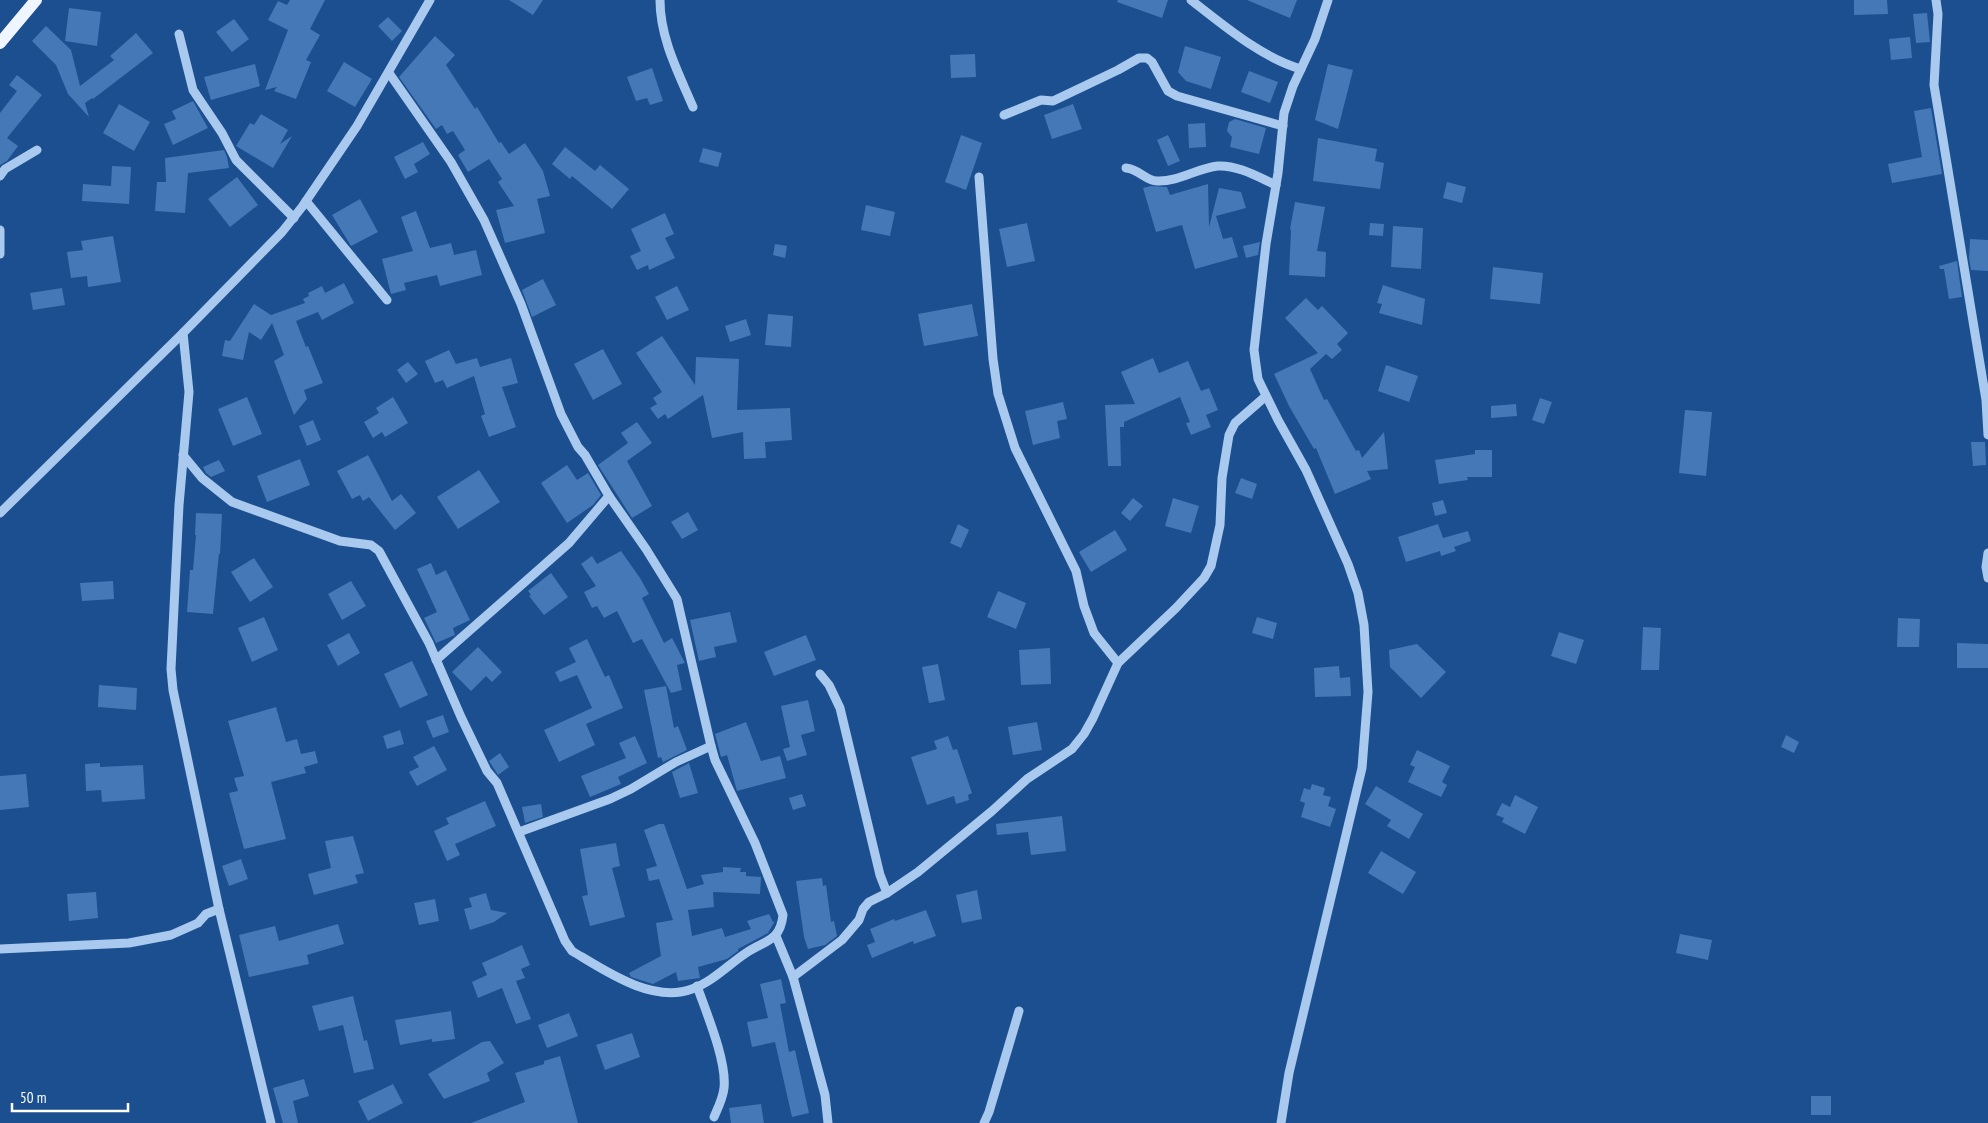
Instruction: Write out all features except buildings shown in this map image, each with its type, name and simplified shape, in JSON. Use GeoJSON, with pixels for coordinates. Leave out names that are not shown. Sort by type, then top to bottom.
{"type":"FeatureCollection","features":[{"type":"Feature","properties":{"kind":"main road"},"geometry":{"type":"LineString","coordinates":[[0,43],[36,0]]}},
{"type":"Feature","properties":{"kind":"street"},"geometry":{"type":"LineString","coordinates":[[0,512],[183,333],[294,218],[357,126],[430,0]]}},
{"type":"Feature","properties":{"kind":"street"},"geometry":{"type":"LineString","coordinates":[[660,0],[662,28],[693,107]]}},
{"type":"Feature","properties":{"kind":"street"},"geometry":{"type":"LineString","coordinates":[[1191,0],[1219,22],[1269,55],[1287,65],[1301,69]]}},
{"type":"Feature","properties":{"kind":"street"},"geometry":{"type":"LineString","coordinates":[[1281,1123],[1289,1073],[1362,768],[1368,692],[1364,625],[1358,593],[1348,564],[1306,470],[1258,379],[1254,350],[1254,336],[1258,325],[1266,244],[1276,185],[1284,113],[1315,38],[1328,0]]}},
{"type":"Feature","properties":{"kind":"street"},"geometry":{"type":"LineString","coordinates":[[1936,0],[1938,14],[1934,84],[1986,400],[1988,436]]}},
{"type":"Feature","properties":{"kind":"street"},"geometry":{"type":"LineString","coordinates":[[179,34],[193,90],[222,133],[236,160],[294,218]]}},
{"type":"Feature","properties":{"kind":"street"},"geometry":{"type":"LineString","coordinates":[[1004,115],[1040,100],[1053,101],[1139,58],[1147,58],[1152,62],[1168,91],[1177,96],[1283,126]]}},
{"type":"Feature","properties":{"kind":"street"},"geometry":{"type":"LineString","coordinates":[[183,455],[202,478],[232,502],[340,542],[371,545],[379,551],[436,660],[482,762],[497,783],[565,941],[572,951],[642,989],[657,992],[677,992],[698,986],[746,953],[776,936],[784,916],[755,843],[711,746],[677,599],[646,548],[609,496],[568,430],[521,304],[484,220],[451,162],[389,73]]}},
{"type":"Feature","properties":{"kind":"street"},"geometry":{"type":"LineString","coordinates":[[0,176],[5,169],[36,150]]}},
{"type":"Feature","properties":{"kind":"street"},"geometry":{"type":"LineString","coordinates":[[1126,168],[1135,169],[1155,181],[1171,180],[1216,166],[1230,167],[1276,185]]}},
{"type":"Feature","properties":{"kind":"street"},"geometry":{"type":"LineString","coordinates":[[979,177],[993,359],[998,394],[1015,448],[1076,571],[1084,606],[1094,633],[1118,663]]}},
{"type":"Feature","properties":{"kind":"street"},"geometry":{"type":"LineString","coordinates":[[306,202],[387,300]]}},
{"type":"Feature","properties":{"kind":"street"},"geometry":{"type":"LineString","coordinates":[[0,230],[0,254]]}},
{"type":"Feature","properties":{"kind":"street"},"geometry":{"type":"LineString","coordinates":[[183,333],[189,392],[179,505],[171,668],[173,690],[219,909],[271,1123]]}},
{"type":"Feature","properties":{"kind":"street"},"geometry":{"type":"LineString","coordinates":[[793,977],[842,940],[859,920],[866,905],[918,872],[992,811],[1027,779],[1072,749],[1084,734],[1093,718],[1118,663],[1176,608],[1204,578],[1211,566],[1220,525],[1222,478],[1229,435],[1235,423],[1266,396]]}},
{"type":"Feature","properties":{"kind":"street"},"geometry":{"type":"LineString","coordinates":[[436,660],[568,543],[609,496]]}},
{"type":"Feature","properties":{"kind":"street"},"geometry":{"type":"LineString","coordinates":[[1988,553],[1986,567],[1988,578]]}},
{"type":"Feature","properties":{"kind":"street"},"geometry":{"type":"LineString","coordinates":[[820,674],[829,685],[840,708],[880,875],[887,893]]}},
{"type":"Feature","properties":{"kind":"street"},"geometry":{"type":"LineString","coordinates":[[519,832],[610,799],[631,789],[676,762],[711,746]]}},
{"type":"Feature","properties":{"kind":"street"},"geometry":{"type":"LineString","coordinates":[[0,949],[129,943],[171,935],[198,924],[206,914],[219,909]]}},
{"type":"Feature","properties":{"kind":"street"},"geometry":{"type":"LineString","coordinates":[[776,936],[793,977],[825,1095],[828,1123]]}},
{"type":"Feature","properties":{"kind":"street"},"geometry":{"type":"LineString","coordinates":[[698,986],[723,1069],[724,1086],[722,1097],[714,1118]]}},
{"type":"Feature","properties":{"kind":"street"},"geometry":{"type":"LineString","coordinates":[[984,1123],[1019,1012]]}}]}
